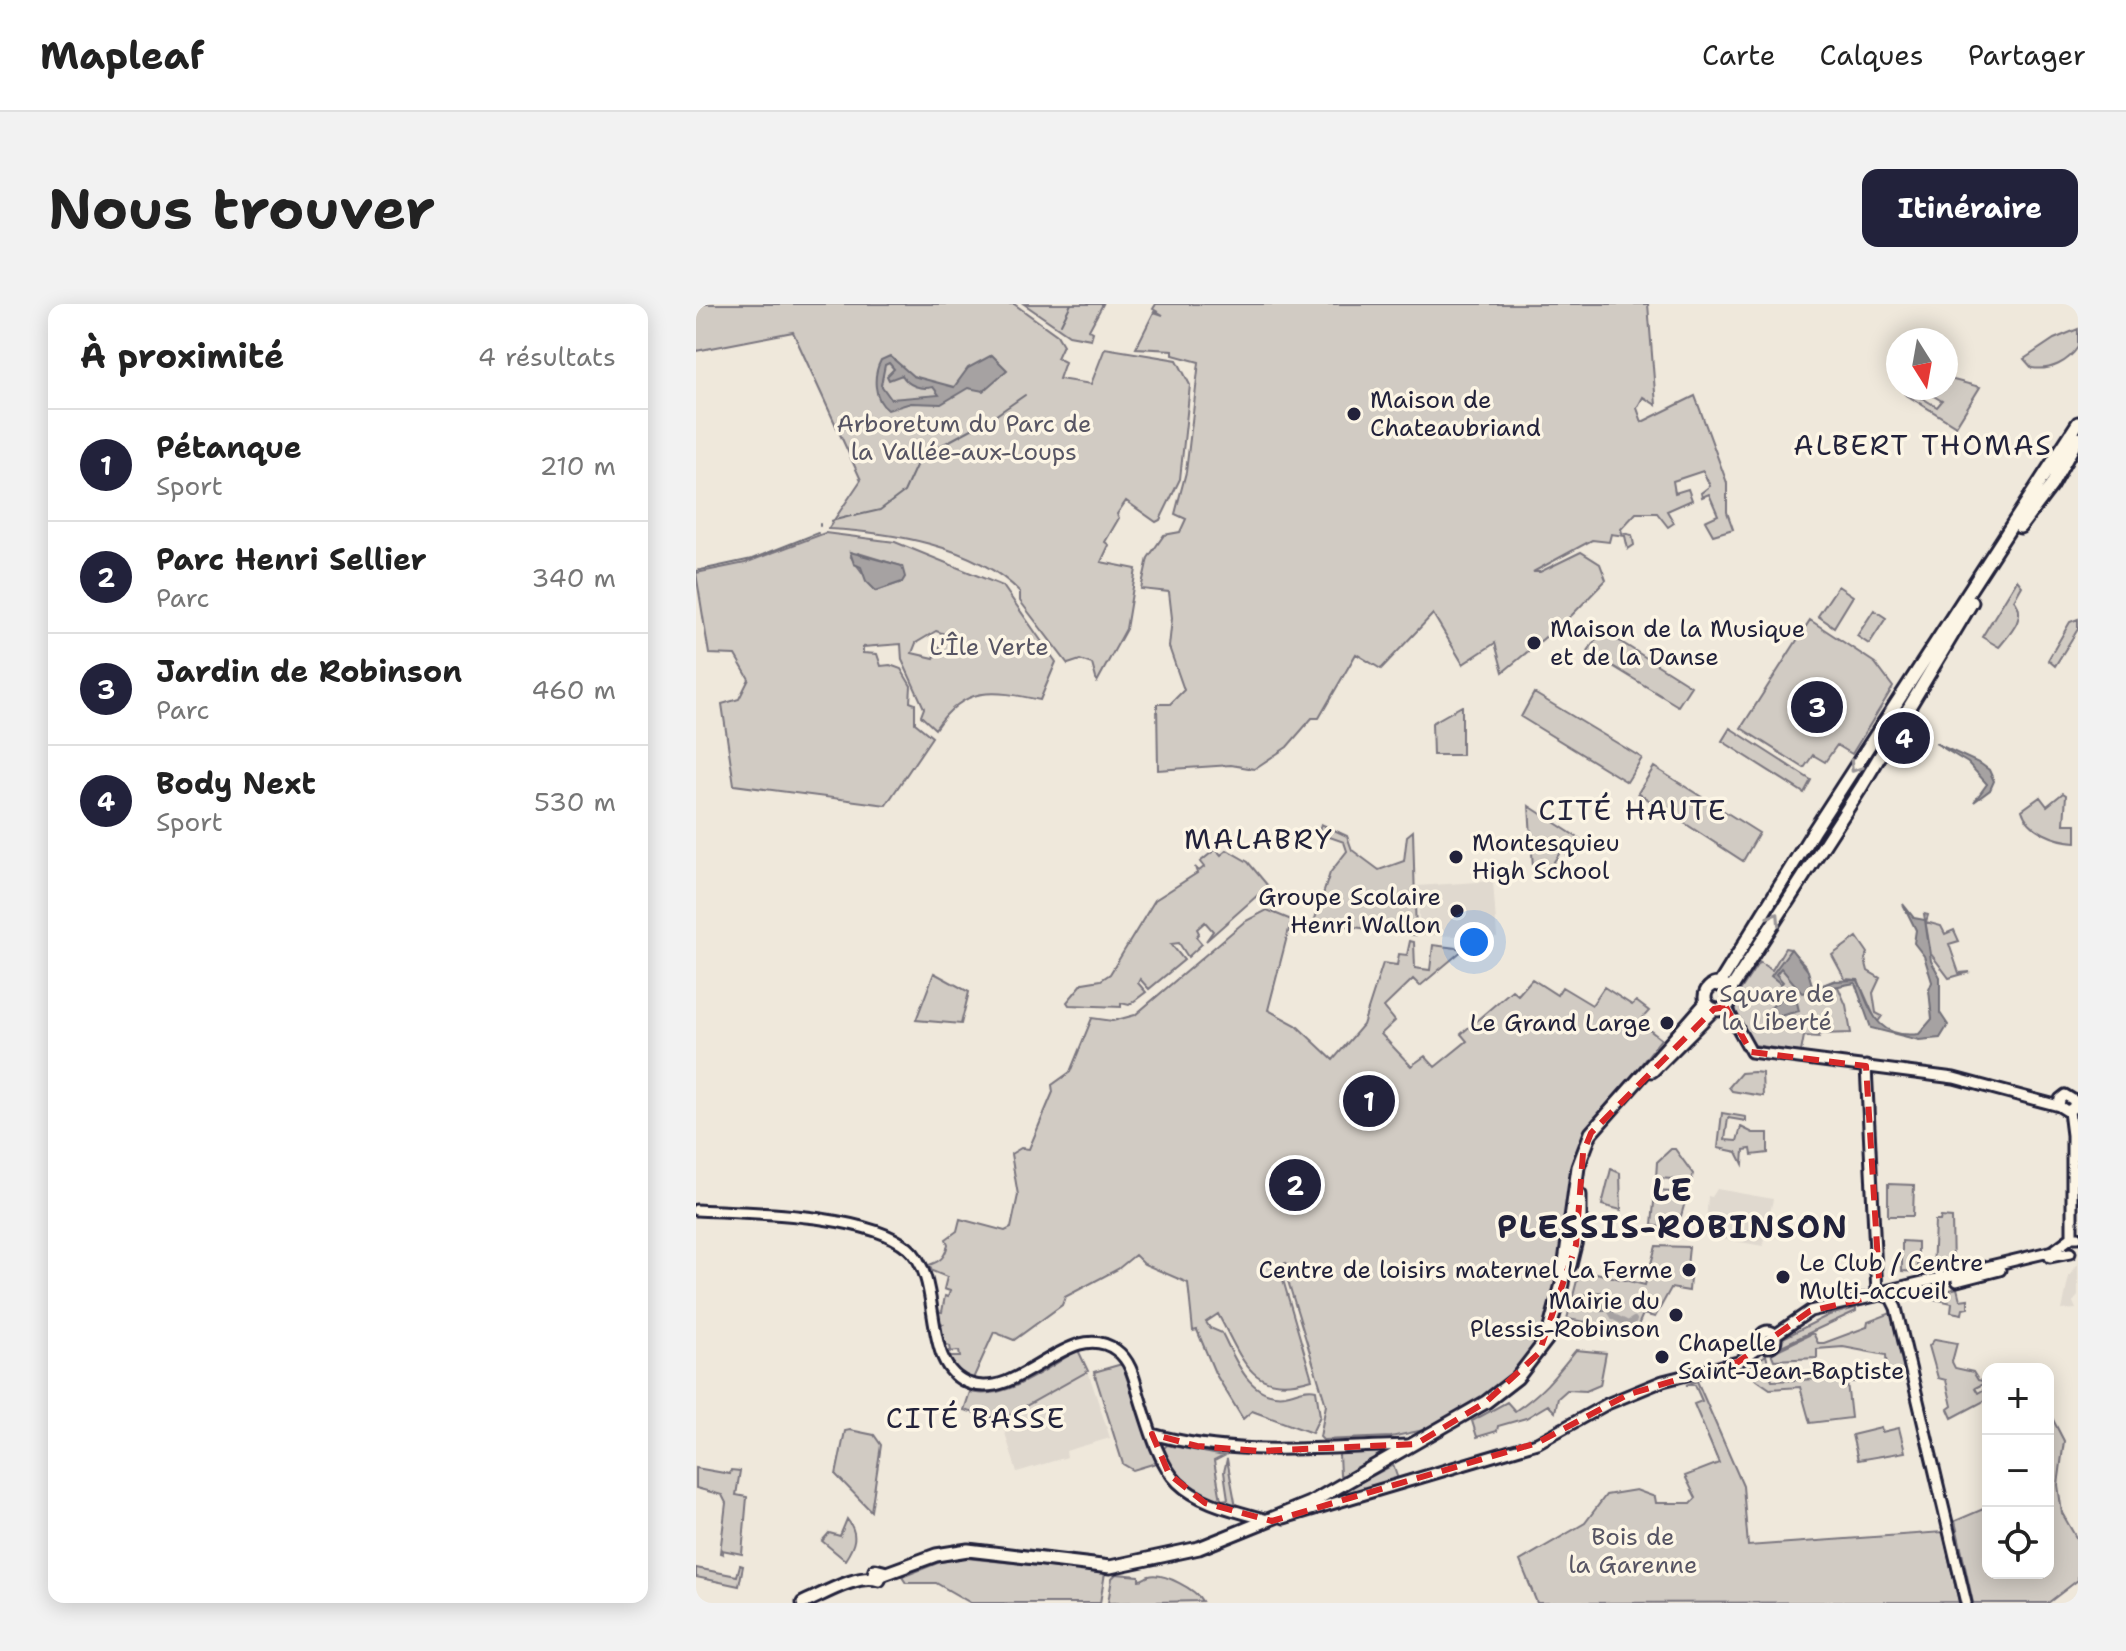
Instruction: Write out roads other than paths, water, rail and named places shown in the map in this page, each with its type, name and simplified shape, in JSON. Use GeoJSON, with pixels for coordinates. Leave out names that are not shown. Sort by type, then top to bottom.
{"type":"FeatureCollection","features":[{"type":"Feature","properties":{"kind":"main road"},"geometry":{"type":"LineString","coordinates":[[2051,473],[2078,423]]}},
{"type":"Feature","properties":{"kind":"main road"},"geometry":{"type":"LineString","coordinates":[[803,1603],[936,1555],[968,1550],[1110,1567],[1215,1543],[1275,1520],[1416,1444],[1486,1402],[1517,1378],[1547,1339],[1562,1284],[1583,1153],[1591,1133],[1618,1100],[1715,1006],[1942,642],[1992,569],[2051,473],[2078,438]]}},
{"type":"Feature","properties":{"kind":"main road"},"geometry":{"type":"LineString","coordinates":[[1715,1006],[1708,989],[1724,988]]}},
{"type":"Feature","properties":{"kind":"main road"},"geometry":{"type":"LineString","coordinates":[[1443,1426],[1456,1424]]}},
{"type":"Feature","properties":{"kind":"street"},"geometry":{"type":"LineString","coordinates":[[1715,1006],[1751,1052],[1954,1078],[2064,1108],[2072,1135],[2074,1254],[1907,1293],[1894,1302]]}},
{"type":"Feature","properties":{"kind":"street"},"geometry":{"type":"LineString","coordinates":[[1866,1066],[1878,1294]]}},
{"type":"Feature","properties":{"kind":"street"},"geometry":{"type":"LineString","coordinates":[[696,1210],[778,1214],[880,1232],[909,1248],[923,1265],[940,1349],[951,1369],[966,1382],[996,1386],[1074,1345],[1097,1342],[1116,1350],[1130,1366],[1152,1434],[1169,1474],[1189,1494],[1221,1509],[1275,1520],[1302,1515],[1537,1443],[1607,1404],[1663,1381],[1738,1362],[1762,1345],[1759,1338],[1763,1332],[1775,1335],[1810,1311],[2053,1251],[2072,1239]]}},
{"type":"Feature","properties":{"kind":"street"},"geometry":{"type":"LineString","coordinates":[[1983,1274],[1986,1269],[2014,1261]]}},
{"type":"Feature","properties":{"kind":"street"},"geometry":{"type":"LineString","coordinates":[[1878,1294],[1894,1302],[1966,1603]]}},
{"type":"Feature","properties":{"kind":"street"},"geometry":{"type":"LineString","coordinates":[[1152,1434],[1197,1446],[1259,1451],[1416,1444]]}},
{"type":"Feature","properties":{"kind":"waterway"},"geometry":{"type":"LineString","coordinates":[[1061,324],[1071,304]]}},
{"type":"Feature","properties":{"kind":"waterway"},"geometry":{"type":"LineString","coordinates":[[854,516],[880,510],[904,492],[920,457],[992,418],[1025,395]]}},
{"type":"Feature","properties":{"kind":"waterway"},"geometry":{"type":"LineString","coordinates":[[831,521],[851,516]]}},
{"type":"Feature","properties":{"kind":"waterway"},"geometry":{"type":"LineString","coordinates":[[696,571],[752,559],[818,533]]}},
{"type":"Feature","properties":{"kind":"waterway"},"geometry":{"type":"LineString","coordinates":[[1610,1310],[1614,1317],[1628,1324],[1634,1320]]}},
{"type":"Feature","properties":{"kind":"place","name":"Maison de Chateaubriand"},"geometry":{"type":"Point","coordinates":[1354,414]}},
{"type":"Feature","properties":{"kind":"place","name":"Maison de la Musique et de la Danse"},"geometry":{"type":"Point","coordinates":[1534,643]}},
{"type":"Feature","properties":{"kind":"place","name":"Jardin de Robinson"},"geometry":{"type":"Point","coordinates":[1817,707]}},
{"type":"Feature","properties":{"kind":"place","name":"Body Next"},"geometry":{"type":"Point","coordinates":[1904,738]}},
{"type":"Feature","properties":{"kind":"place","name":"Montesquieu High School"},"geometry":{"type":"Point","coordinates":[1456,857]}},
{"type":"Feature","properties":{"kind":"place","name":"Groupe Scolaire Henri Wallon"},"geometry":{"type":"Point","coordinates":[1457,911]}},
{"type":"Feature","properties":{"kind":"place","name":"Le Grand Large"},"geometry":{"type":"Point","coordinates":[1667,1023]}},
{"type":"Feature","properties":{"kind":"place","name":"Pétanque"},"geometry":{"type":"Point","coordinates":[1369,1101]}},
{"type":"Feature","properties":{"kind":"place","name":"Parc Henri Sellier"},"geometry":{"type":"Point","coordinates":[1295,1185]}},
{"type":"Feature","properties":{"kind":"place","name":"Centre de loisirs maternel La Ferme"},"geometry":{"type":"Point","coordinates":[1689,1270]}},
{"type":"Feature","properties":{"kind":"place","name":"Le Club / Centre Multi-accueil"},"geometry":{"type":"Point","coordinates":[1783,1277]}},
{"type":"Feature","properties":{"kind":"place","name":"Mairie du Plessis-Robinson"},"geometry":{"type":"Point","coordinates":[1676,1315]}},
{"type":"Feature","properties":{"kind":"place","name":"Chapelle Saint-Jean-Baptiste"},"geometry":{"type":"Point","coordinates":[1662,1357]}},
{"type":"Feature","properties":{"kind":"district","name":"ALBERT THOMAS"},"geometry":{"type":"Point","coordinates":[1923,445]}},
{"type":"Feature","properties":{"kind":"district","name":"CITÉ HAUTE"},"geometry":{"type":"Point","coordinates":[1633,810]}},
{"type":"Feature","properties":{"kind":"district","name":"MALABRY"},"geometry":{"type":"Point","coordinates":[1259,839]}},
{"type":"Feature","properties":{"kind":"district","name":"LE PLESSIS-ROBINSON"},"geometry":{"type":"Point","coordinates":[1673,1208]}},
{"type":"Feature","properties":{"kind":"district","name":"CITÉ BASSE"},"geometry":{"type":"Point","coordinates":[976,1418]}},
{"type":"Feature","properties":{"kind":"park label","name":"Arboretum du Parc de la Vallée-aux-Loups"},"geometry":{"type":"Point","coordinates":[964,438]}},
{"type":"Feature","properties":{"kind":"park label","name":"L'Île Verte"},"geometry":{"type":"Point","coordinates":[989,647]}},
{"type":"Feature","properties":{"kind":"park label","name":"Square de la Liberté"},"geometry":{"type":"Point","coordinates":[1777,1008]}},
{"type":"Feature","properties":{"kind":"park label","name":"Bois de la Garenne"},"geometry":{"type":"Point","coordinates":[1633,1551]}}]}
